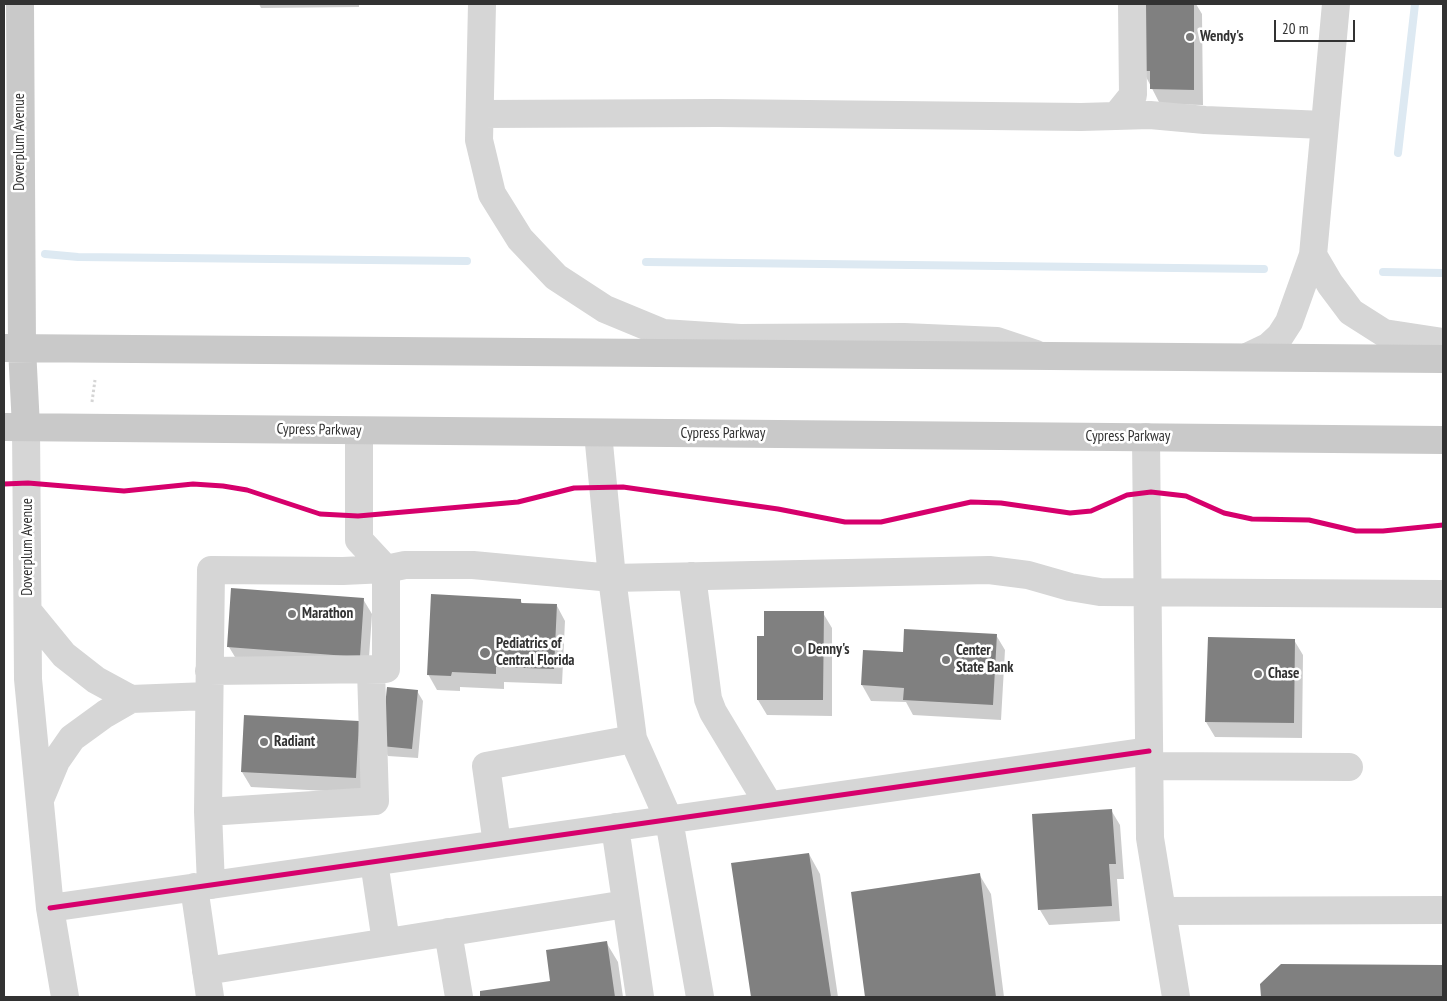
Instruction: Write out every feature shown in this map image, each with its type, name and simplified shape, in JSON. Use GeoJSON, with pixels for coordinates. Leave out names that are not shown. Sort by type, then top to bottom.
{"type":"FeatureCollection","features":[{"type":"Feature","properties":{"kind":"main road","name":"Doverplum Avenue"},"geometry":{"type":"LineString","coordinates":[[15,427],[13,348],[20,4]]}},
{"type":"Feature","properties":{"kind":"main road"},"geometry":{"type":"LineString","coordinates":[[13,348],[1443,359]]}},
{"type":"Feature","properties":{"kind":"main road","name":"Cypress Parkway"},"geometry":{"type":"LineString","coordinates":[[15,427],[1443,440]]}},
{"type":"Feature","properties":{"kind":"street"},"geometry":{"type":"LineString","coordinates":[[482,4],[479,140],[492,194],[520,239],[556,277],[605,309],[664,333],[740,338],[904,337],[997,341],[1042,356]]}},
{"type":"Feature","properties":{"kind":"street"},"geometry":{"type":"LineString","coordinates":[[1116,116],[1133,95],[1132,4]]}},
{"type":"Feature","properties":{"kind":"street"},"geometry":{"type":"LineString","coordinates":[[1247,357],[1268,347],[1289,322],[1313,255],[1336,4]]}},
{"type":"Feature","properties":{"kind":"street"},"geometry":{"type":"LineString","coordinates":[[480,114],[1150,115],[1205,120],[1324,125]]}},
{"type":"Feature","properties":{"kind":"street"},"geometry":{"type":"LineString","coordinates":[[1313,255],[1330,284],[1351,312],[1384,333],[1443,342]]}},
{"type":"Feature","properties":{"kind":"street","name":"Doverplum Avenue"},"geometry":{"type":"LineString","coordinates":[[15,427],[28,611],[28,679],[50,908],[65,997]]}},
{"type":"Feature","properties":{"kind":"street"},"geometry":{"type":"LineString","coordinates":[[39,801],[56,761],[72,738],[131,699],[208,683],[386,669],[386,568],[359,540],[359,431]]}},
{"type":"Feature","properties":{"kind":"street"},"geometry":{"type":"LineString","coordinates":[[598,433],[612,578],[633,739],[669,820],[700,997]]}},
{"type":"Feature","properties":{"kind":"street"},"geometry":{"type":"LineString","coordinates":[[1146,437],[1150,838],[1164,911],[1176,997]]}},
{"type":"Feature","properties":{"kind":"street"},"geometry":{"type":"LineString","coordinates":[[210,997],[206,971],[203,886],[208,812],[208,683],[211,570],[343,571],[405,565],[473,565],[612,578],[989,570],[1028,575],[1084,590],[1147,593],[1443,594]]}},
{"type":"Feature","properties":{"kind":"street"},"geometry":{"type":"LineString","coordinates":[[692,576],[708,699],[713,712],[769,805]]}},
{"type":"Feature","properties":{"kind":"street"},"geometry":{"type":"LineString","coordinates":[[28,611],[64,655],[96,680],[131,699]]}},
{"type":"Feature","properties":{"kind":"street"},"geometry":{"type":"LineString","coordinates":[[208,812],[375,801],[371,670]]}},
{"type":"Feature","properties":{"kind":"street"},"geometry":{"type":"LineString","coordinates":[[497,844],[486,766],[633,739]]}},
{"type":"Feature","properties":{"kind":"street"},"geometry":{"type":"LineString","coordinates":[[50,908],[769,805],[1149,758],[1349,767]]}},
{"type":"Feature","properties":{"kind":"street"},"geometry":{"type":"LineString","coordinates":[[615,827],[640,997]]}},
{"type":"Feature","properties":{"kind":"street"},"geometry":{"type":"LineString","coordinates":[[374,862],[386,942]]}},
{"type":"Feature","properties":{"kind":"street"},"geometry":{"type":"LineString","coordinates":[[206,971],[626,904]]}},
{"type":"Feature","properties":{"kind":"street"},"geometry":{"type":"LineString","coordinates":[[1164,911],[1443,910]]}},
{"type":"Feature","properties":{"kind":"street"},"geometry":{"type":"LineString","coordinates":[[448,932],[459,997]]}},
{"type":"Feature","properties":{"kind":"path"},"geometry":{"type":"LineString","coordinates":[[92,406],[95,380]]}},
{"type":"Feature","properties":{"kind":"building"},"geometry":{"type":"Polygon","coordinates":[[[1142,4],[1194,4],[1194,90],[1150,89],[1150,71],[1142,71],[1142,4]]]}},
{"type":"Feature","properties":{"kind":"building"},"geometry":{"type":"Polygon","coordinates":[[[231,588],[364,598],[360,657],[227,647],[231,588]]]}},
{"type":"Feature","properties":{"kind":"building"},"geometry":{"type":"Polygon","coordinates":[[[431,594],[521,599],[521,603],[557,604],[554,669],[496,667],[496,674],[452,672],[451,676],[427,675],[431,594]]]}},
{"type":"Feature","properties":{"kind":"building"},"geometry":{"type":"Polygon","coordinates":[[[764,611],[824,611],[823,700],[757,700],[757,636],[764,636],[764,611]]]}},
{"type":"Feature","properties":{"kind":"building"},"geometry":{"type":"Polygon","coordinates":[[[904,629],[997,634],[993,705],[903,700],[904,688],[861,685],[863,650],[903,652],[904,629]]]}},
{"type":"Feature","properties":{"kind":"building"},"geometry":{"type":"Polygon","coordinates":[[[1208,637],[1295,639],[1294,723],[1205,722],[1208,637]]]}},
{"type":"Feature","properties":{"kind":"building"},"geometry":{"type":"Polygon","coordinates":[[[387,687],[418,690],[412,749],[381,746],[387,687]]]}},
{"type":"Feature","properties":{"kind":"building"},"geometry":{"type":"Polygon","coordinates":[[[244,715],[359,721],[356,778],[241,772],[244,715]]]}},
{"type":"Feature","properties":{"kind":"building"},"geometry":{"type":"Polygon","coordinates":[[[1112,809],[1116,864],[1109,864],[1112,906],[1038,910],[1032,814],[1112,809]]]}},
{"type":"Feature","properties":{"kind":"building"},"geometry":{"type":"Polygon","coordinates":[[[809,853],[831,997],[751,997],[731,863],[809,853]]]}},
{"type":"Feature","properties":{"kind":"building"},"geometry":{"type":"Polygon","coordinates":[[[980,873],[996,997],[865,997],[851,892],[980,873]]]}},
{"type":"Feature","properties":{"kind":"building"},"geometry":{"type":"Polygon","coordinates":[[[607,941],[615,997],[480,997],[480,991],[550,981],[546,950],[607,941]]]}},
{"type":"Feature","properties":{"kind":"building"},"geometry":{"type":"Polygon","coordinates":[[[1281,964],[1443,965],[1443,997],[1261,997],[1260,984],[1281,964]]]}},
{"type":"Feature","properties":{"kind":"waterway"},"geometry":{"type":"LineString","coordinates":[[1398,153],[1415,4]]}},
{"type":"Feature","properties":{"kind":"waterway"},"geometry":{"type":"LineString","coordinates":[[45,254],[78,257],[467,261]]}},
{"type":"Feature","properties":{"kind":"waterway"},"geometry":{"type":"LineString","coordinates":[[646,262],[1264,269]]}},
{"type":"Feature","properties":{"kind":"waterway"},"geometry":{"type":"LineString","coordinates":[[1383,272],[1443,273]]}},
{"type":"Feature","properties":{"kind":"cycle path"},"geometry":{"type":"LineString","coordinates":[[4,484],[28,483],[124,491],[193,484],[223,486],[247,490],[320,514],[358,516],[518,502],[574,488],[623,487],[778,509],[845,522],[881,522],[971,502],[1001,503],[1070,513],[1091,511],[1127,495],[1151,492],[1186,496],[1224,513],[1252,519],[1309,520],[1356,531],[1383,531],[1443,525]]}},
{"type":"Feature","properties":{"kind":"cycle path"},"geometry":{"type":"LineString","coordinates":[[50,908],[1149,751]]}},
{"type":"Feature","properties":{"kind":"place","name":"Wendy's"},"geometry":{"type":"Point","coordinates":[1190,37]}},
{"type":"Feature","properties":{"kind":"place","name":"Marathon"},"geometry":{"type":"Point","coordinates":[292,614]}},
{"type":"Feature","properties":{"kind":"place","name":"Denny's"},"geometry":{"type":"Point","coordinates":[798,650]}},
{"type":"Feature","properties":{"kind":"place","name":"Pediatrics of Central Florida"},"geometry":{"type":"Point","coordinates":[485,653]}},
{"type":"Feature","properties":{"kind":"place","name":"Center State Bank"},"geometry":{"type":"Point","coordinates":[946,660]}},
{"type":"Feature","properties":{"kind":"place","name":"Chase"},"geometry":{"type":"Point","coordinates":[1258,674]}},
{"type":"Feature","properties":{"kind":"place","name":"Radiant"},"geometry":{"type":"Point","coordinates":[264,742]}}]}
